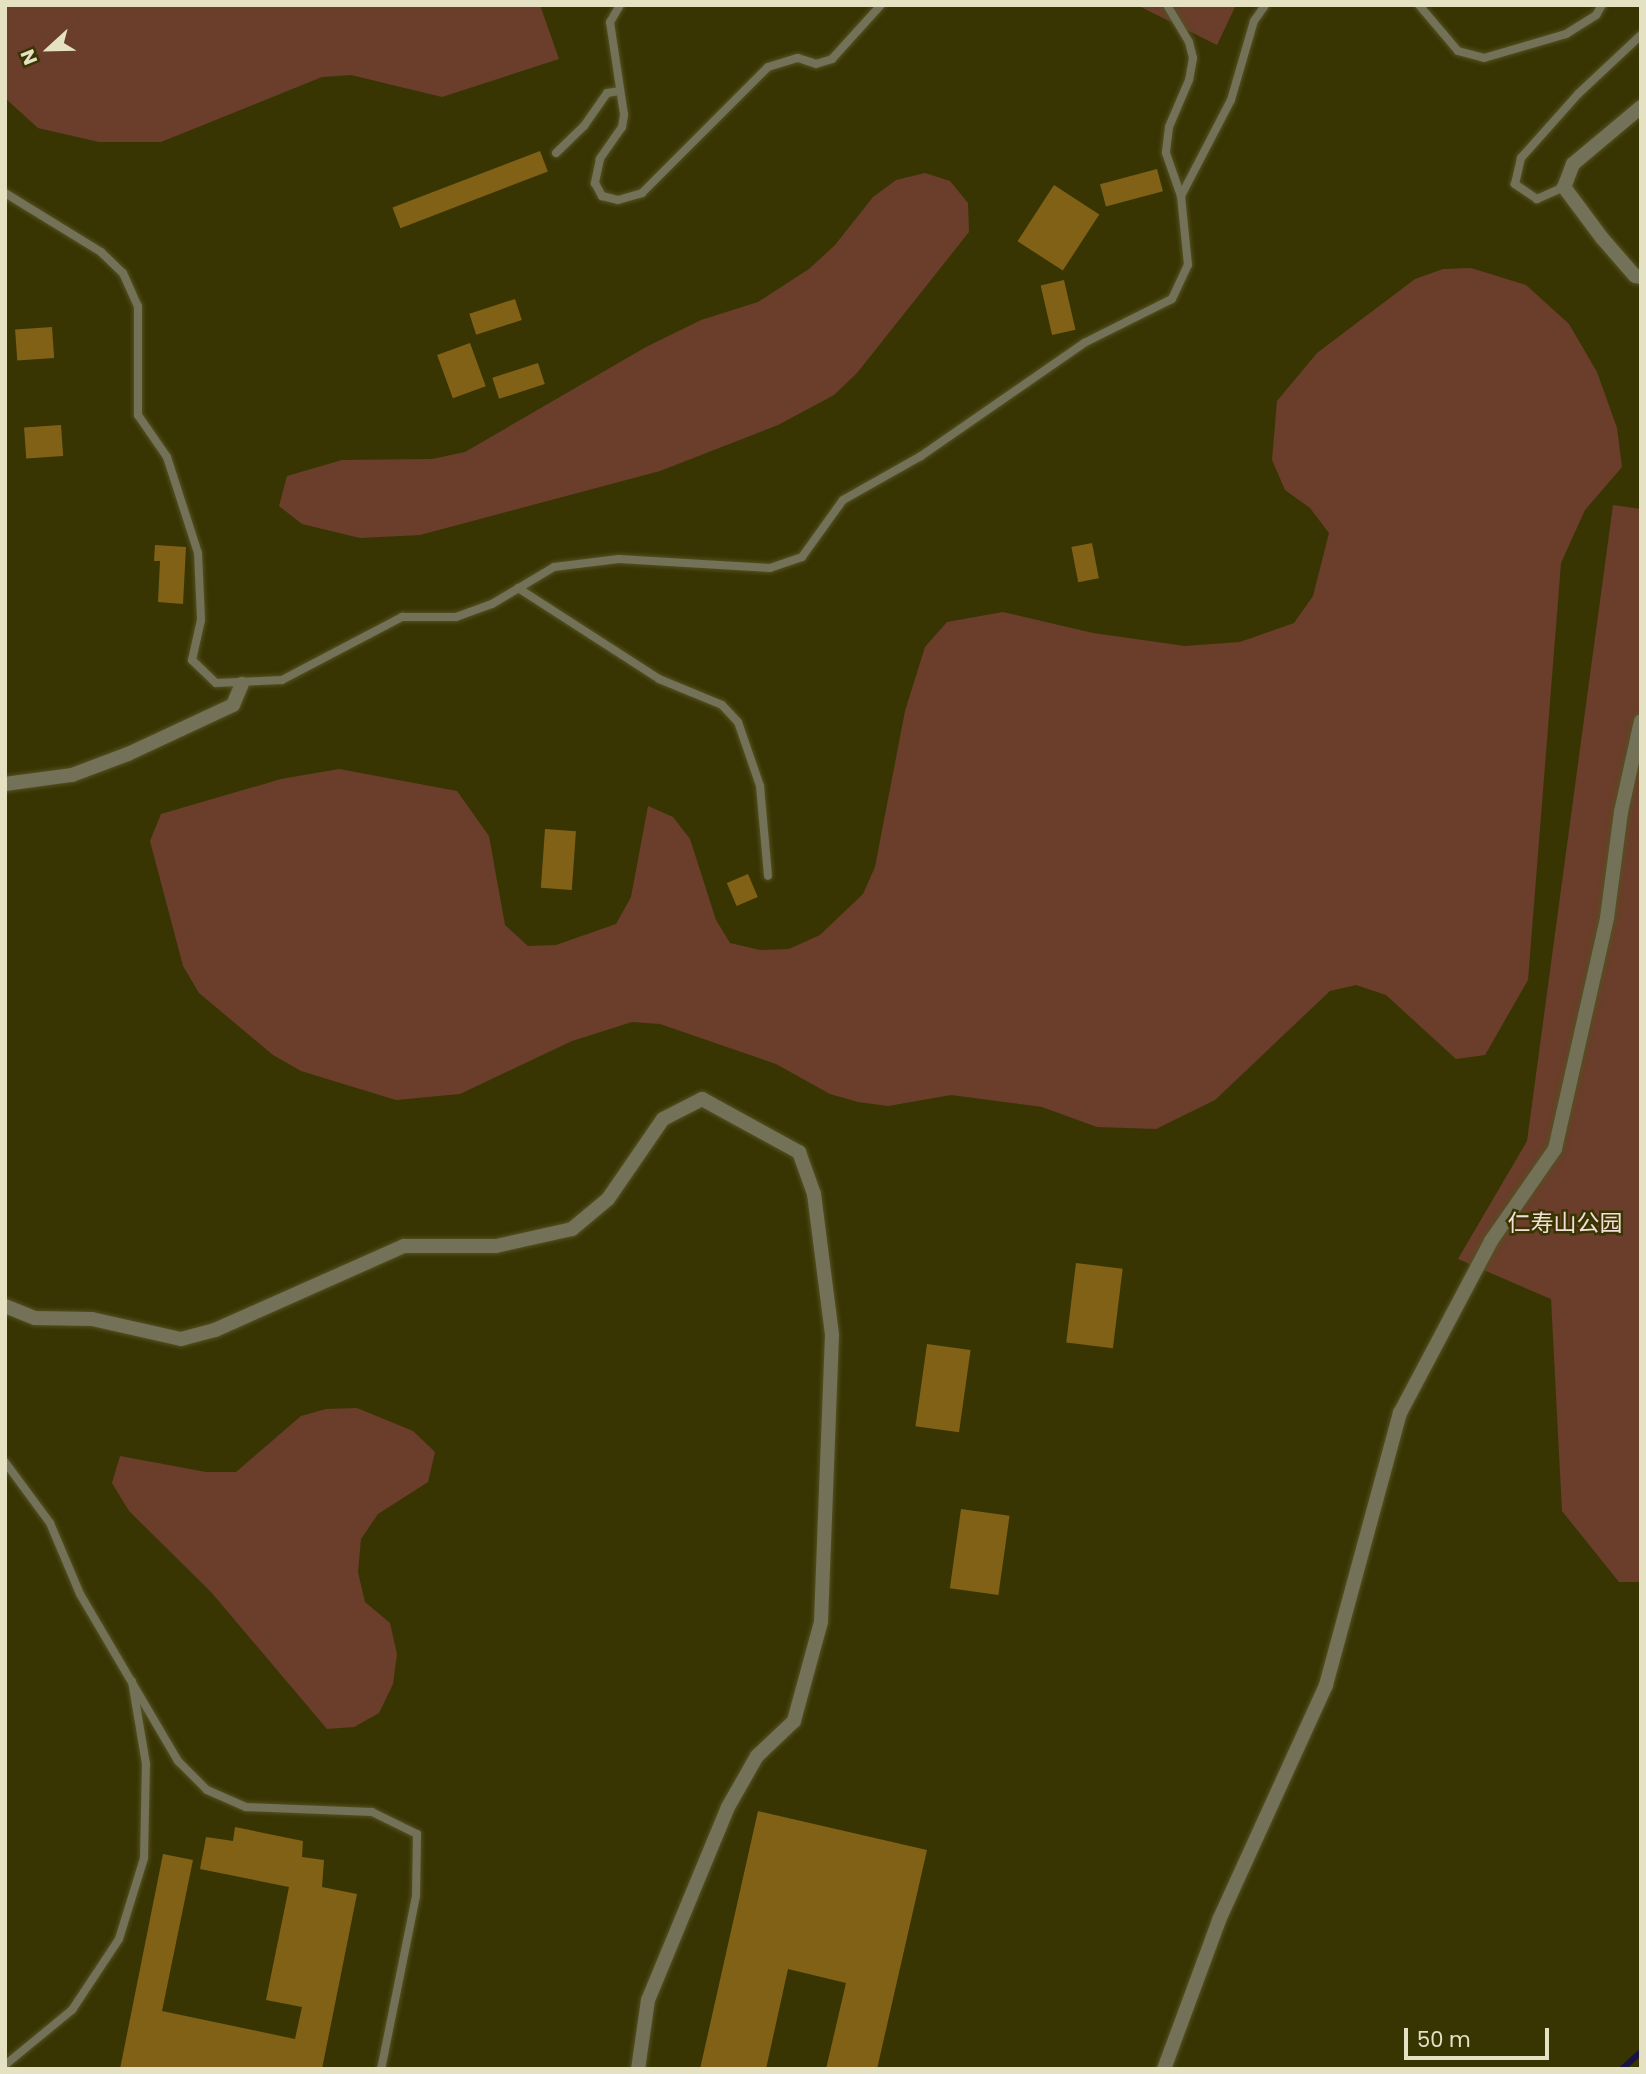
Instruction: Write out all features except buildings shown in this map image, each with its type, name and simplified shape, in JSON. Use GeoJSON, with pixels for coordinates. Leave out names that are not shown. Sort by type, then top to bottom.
{"type":"FeatureCollection","features":[{"type":"Feature","properties":{"kind":"street"},"geometry":{"type":"LineString","coordinates":[[1641,107],[1573,164],[1564,187],[1602,238],[1635,276],[1641,277]]}},
{"type":"Feature","properties":{"kind":"street"},"geometry":{"type":"LineString","coordinates":[[5,785],[72,775],[128,754],[233,705],[242,684]]}},
{"type":"Feature","properties":{"kind":"street"},"geometry":{"type":"LineString","coordinates":[[1164,2069],[1219,1920],[1326,1685],[1400,1413],[1491,1241],[1555,1149],[1606,918],[1621,812],[1641,721]]}},
{"type":"Feature","properties":{"kind":"street"},"geometry":{"type":"LineString","coordinates":[[5,1306],[35,1318],[92,1319],[181,1339],[215,1330],[404,1246],[496,1246],[572,1229],[608,1199],[663,1119],[702,1099],[799,1152],[814,1194],[832,1335],[821,1622],[794,1721],[757,1756],[729,1807],[648,2000],[638,2069]]}},
{"type":"Feature","properties":{"kind":"lane"},"geometry":{"type":"LineString","coordinates":[[620,5],[610,22],[622,81],[619,91],[622,127],[600,159],[595,183],[602,196],[618,200],[642,193],[768,67],[798,58],[816,64],[832,59],[881,5]]}},
{"type":"Feature","properties":{"kind":"lane"},"geometry":{"type":"LineString","coordinates":[[5,193],[101,252],[123,273],[138,306],[138,415],[167,457],[198,554],[201,620],[192,660],[216,683],[242,684],[282,680],[402,617],[456,617],[492,604],[554,567],[619,559],[770,568],[802,557],[843,500],[921,456],[1084,343],[1172,299],[1188,265],[1181,196],[1166,153],[1169,127],[1189,80],[1193,58],[1189,42],[1167,5]]}},
{"type":"Feature","properties":{"kind":"lane"},"geometry":{"type":"LineString","coordinates":[[1181,196],[1231,100],[1254,22],[1265,5]]}},
{"type":"Feature","properties":{"kind":"lane"},"geometry":{"type":"LineString","coordinates":[[1419,5],[1458,51],[1484,58],[1566,34],[1596,15],[1602,5]]}},
{"type":"Feature","properties":{"kind":"lane"},"geometry":{"type":"LineString","coordinates":[[1564,187],[1537,199],[1515,184],[1521,158],[1578,94],[1641,35]]}},
{"type":"Feature","properties":{"kind":"lane"},"geometry":{"type":"LineString","coordinates":[[556,153],[584,126],[607,93],[619,91]]}},
{"type":"Feature","properties":{"kind":"lane"},"geometry":{"type":"LineString","coordinates":[[518,588],[659,679],[722,705],[738,722],[760,786],[768,877]]}},
{"type":"Feature","properties":{"kind":"lane"},"geometry":{"type":"LineString","coordinates":[[5,1462],[50,1523],[80,1594],[130,1673],[178,1761],[207,1790],[246,1807],[372,1812],[416,1834],[416,1896],[382,2069]]}},
{"type":"Feature","properties":{"kind":"lane"},"geometry":{"type":"LineString","coordinates":[[5,2065],[72,2010],[119,1939],[144,1858],[146,1765],[130,1673]]}},
{"type":"Feature","properties":{"kind":"green space"},"geometry":{"type":"Polygon","coordinates":[[[5,5],[540,5],[559,59],[442,97],[351,75],[322,77],[161,142],[99,142],[38,128],[5,98],[5,5]]]}},
{"type":"Feature","properties":{"kind":"green space"},"geometry":{"type":"Polygon","coordinates":[[[1137,5],[1236,5],[1217,45],[1137,5]]]}},
{"type":"Feature","properties":{"kind":"green space"},"geometry":{"type":"Polygon","coordinates":[[[925,173],[950,181],[968,203],[969,232],[857,373],[834,395],[778,425],[660,471],[420,535],[360,538],[302,524],[279,506],[287,476],[342,460],[432,459],[465,452],[646,347],[701,320],[758,302],[809,269],[835,245],[873,197],[896,180],[925,173]]]}},
{"type":"Feature","properties":{"kind":"green space"},"geometry":{"type":"Polygon","coordinates":[[[1471,268],[1526,285],[1569,324],[1597,372],[1617,428],[1622,467],[1585,510],[1561,563],[1528,980],[1485,1055],[1456,1059],[1386,995],[1356,985],[1330,991],[1215,1100],[1156,1129],[1097,1127],[1042,1107],[951,1095],[888,1106],[858,1102],[830,1094],[776,1064],[660,1024],[632,1022],[572,1041],[460,1094],[396,1100],[301,1071],[273,1055],[199,993],[183,966],[150,841],[161,814],[281,779],[339,769],[457,791],[489,836],[505,925],[528,946],[556,945],[616,924],[631,897],[648,806],[673,817],[690,839],[716,920],[730,943],[760,950],[789,949],[820,935],[863,894],[875,867],[905,711],[925,647],[947,622],[1003,612],[1093,633],[1185,646],[1240,642],[1294,623],[1313,596],[1329,533],[1310,508],[1285,490],[1272,460],[1277,401],[1317,353],[1415,279],[1443,269],[1471,268]]]}},
{"type":"Feature","properties":{"kind":"green space","name":"仁寿山公园"},"geometry":{"type":"Polygon","coordinates":[[[1613,505],[1641,509],[1641,1582],[1619,1582],[1562,1511],[1551,1299],[1458,1259],[1527,1141],[1613,505]]]}},
{"type":"Feature","properties":{"kind":"green space"},"geometry":{"type":"Polygon","coordinates":[[[357,1408],[413,1431],[435,1452],[428,1482],[378,1514],[361,1539],[358,1572],[365,1602],[390,1623],[397,1654],[393,1684],[379,1713],[354,1727],[327,1729],[211,1592],[129,1511],[112,1483],[120,1456],[206,1472],[236,1472],[301,1416],[326,1409],[357,1408]]]}},
{"type":"Feature","properties":{"kind":"waterway"},"geometry":{"type":"LineString","coordinates":[[1622,2069],[1641,2052]]}}]}
